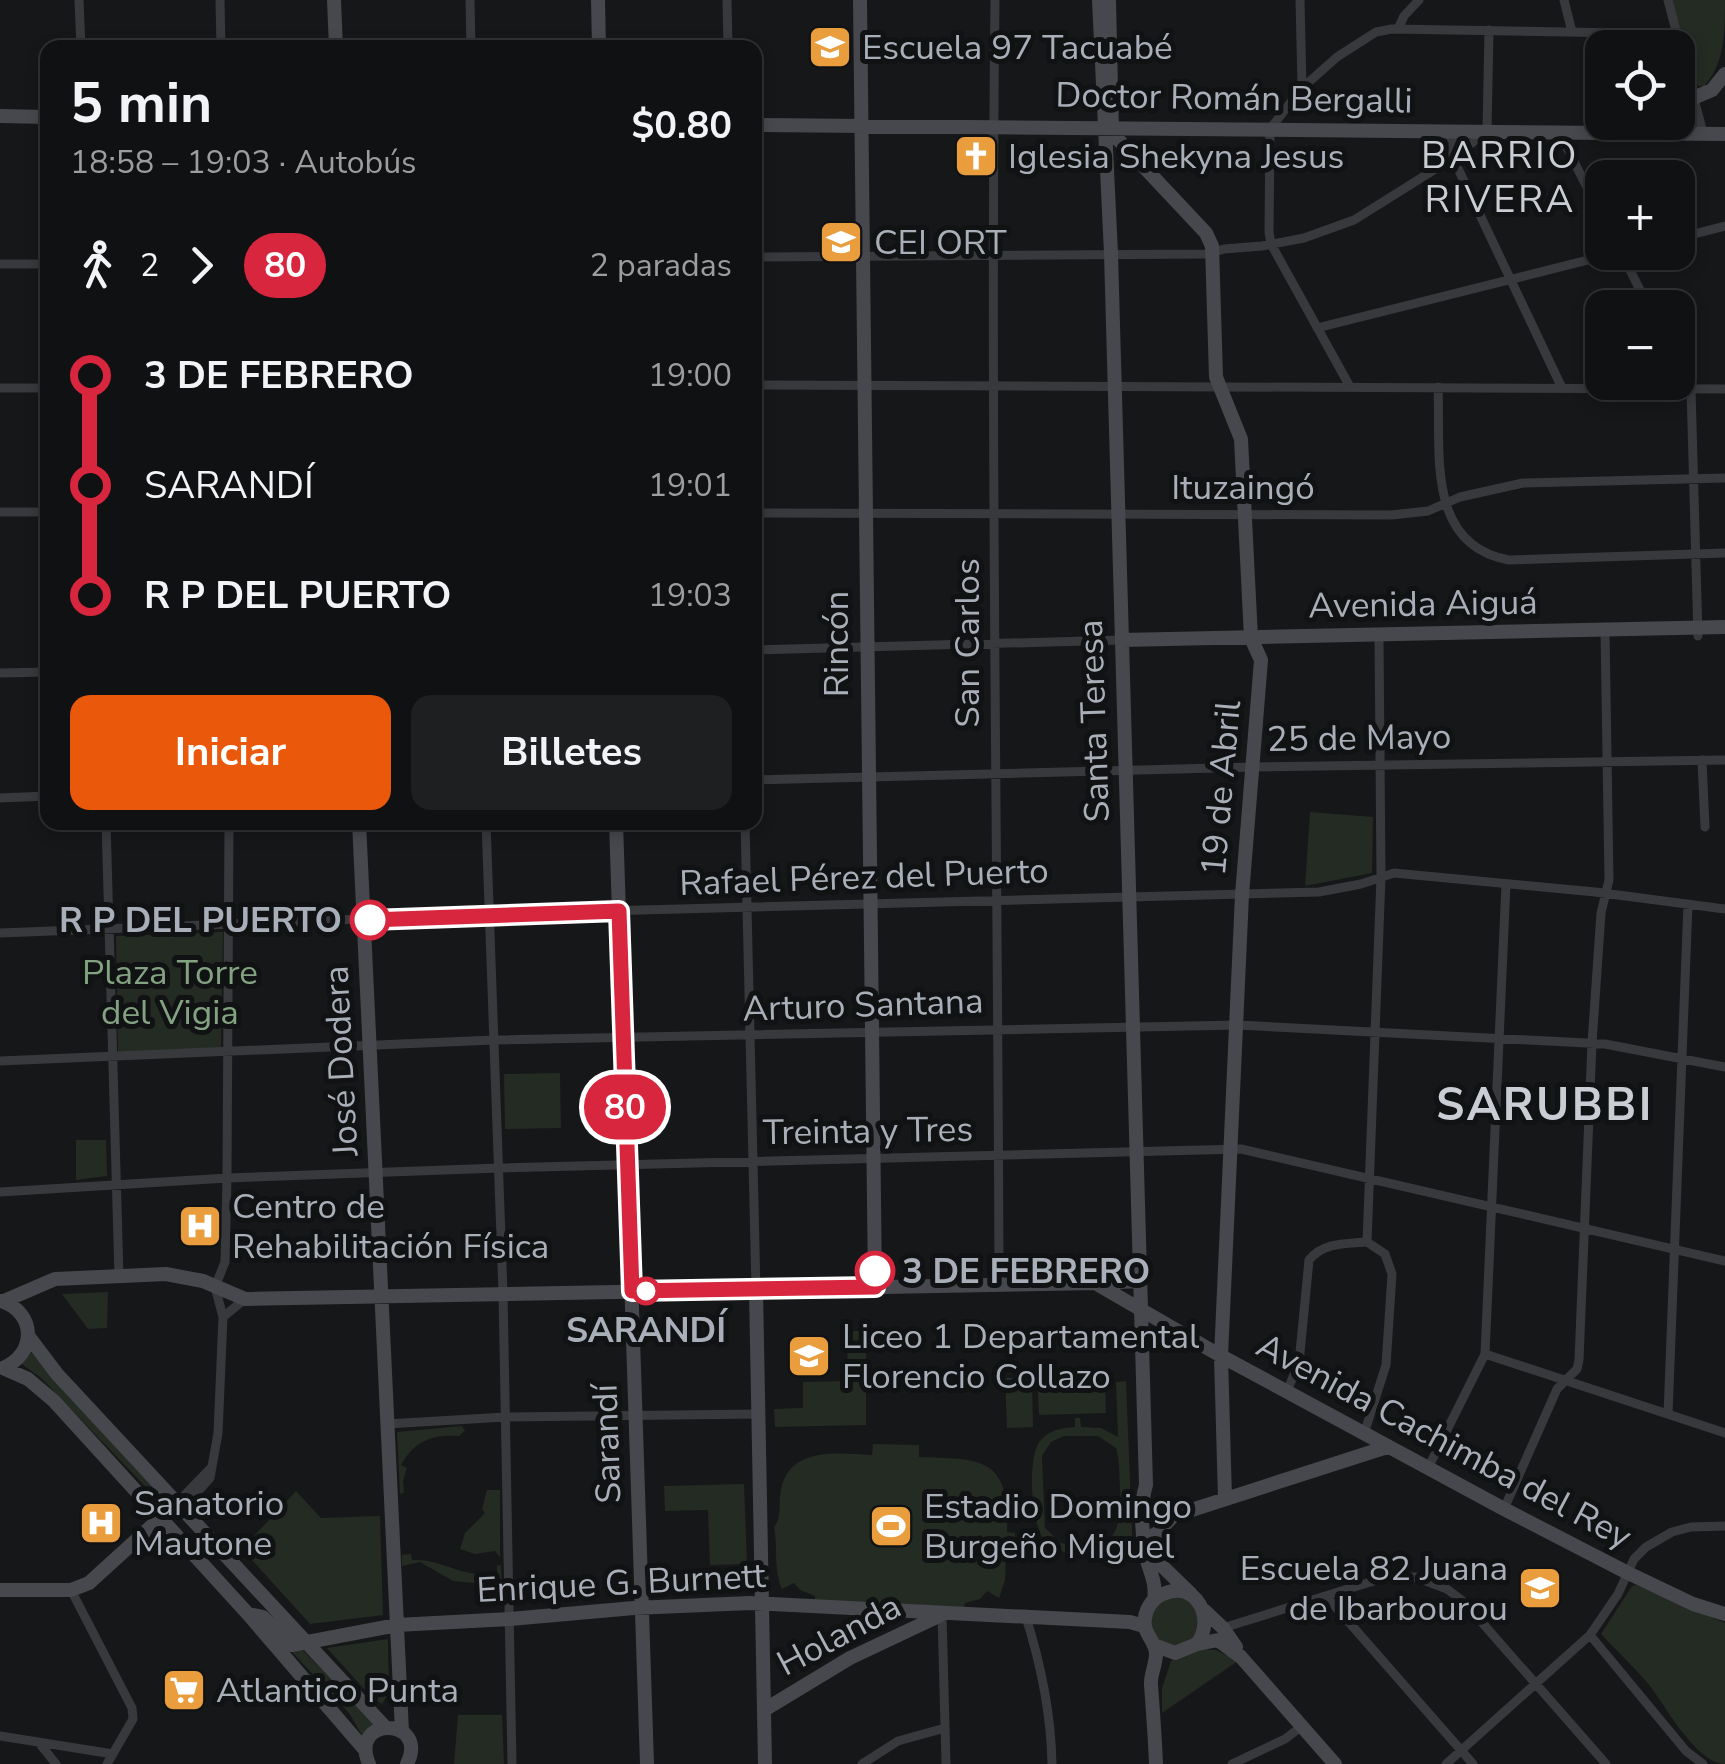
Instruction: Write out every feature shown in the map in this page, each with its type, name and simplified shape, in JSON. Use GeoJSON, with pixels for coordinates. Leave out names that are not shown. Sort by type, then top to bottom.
{"type":"FeatureCollection","features":[{"type":"Feature","properties":{"kind":"street"},"geometry":{"type":"LineString","coordinates":[[80,0],[81,40]]}},
{"type":"Feature","properties":{"kind":"street"},"geometry":{"type":"LineString","coordinates":[[220,0],[221,40]]}},
{"type":"Feature","properties":{"kind":"street"},"geometry":{"type":"LineString","coordinates":[[334,0],[336,40]]}},
{"type":"Feature","properties":{"kind":"street"},"geometry":{"type":"LineString","coordinates":[[470,0],[471,40]]}},
{"type":"Feature","properties":{"kind":"street"},"geometry":{"type":"LineString","coordinates":[[598,0],[599,40]]}},
{"type":"Feature","properties":{"kind":"street"},"geometry":{"type":"LineString","coordinates":[[727,0],[728,40]]}},
{"type":"Feature","properties":{"kind":"street","name":"Rincón"},"geometry":{"type":"LineString","coordinates":[[860,0],[875,1287]]}},
{"type":"Feature","properties":{"kind":"street","name":"San Carlos"},"geometry":{"type":"LineString","coordinates":[[995,0],[992,642],[999,1286]]}},
{"type":"Feature","properties":{"kind":"street"},"geometry":{"type":"LineString","coordinates":[[1098,0],[1108,127],[1211,246]]}},
{"type":"Feature","properties":{"kind":"street"},"geometry":{"type":"LineString","coordinates":[[1108,127],[1109,0]]}},
{"type":"Feature","properties":{"kind":"street"},"geometry":{"type":"LineString","coordinates":[[1300,0],[1302,89]]}},
{"type":"Feature","properties":{"kind":"street"},"geometry":{"type":"LineString","coordinates":[[1404,16],[1405,0]]}},
{"type":"Feature","properties":{"kind":"street"},"geometry":{"type":"LineString","coordinates":[[1398,28],[1420,0]]}},
{"type":"Feature","properties":{"kind":"street"},"geometry":{"type":"LineString","coordinates":[[1564,0],[1572,32]]}},
{"type":"Feature","properties":{"kind":"street"},"geometry":{"type":"LineString","coordinates":[[1668,0],[1676,30]]}},
{"type":"Feature","properties":{"kind":"street"},"geometry":{"type":"LineString","coordinates":[[1348,385],[1271,244],[1270,129],[1302,89],[1355,44],[1376,32],[1398,28],[1585,32]]}},
{"type":"Feature","properties":{"kind":"street"},"geometry":{"type":"LineString","coordinates":[[762,257],[1188,253],[1211,246],[1271,244],[1304,238],[1354,220],[1453,158],[1487,131],[1489,30]]}},
{"type":"Feature","properties":{"kind":"street"},"geometry":{"type":"LineString","coordinates":[[1695,97],[1712,90],[1725,74]]}},
{"type":"Feature","properties":{"kind":"street"},"geometry":{"type":"LineString","coordinates":[[1695,101],[1716,132]]}},
{"type":"Feature","properties":{"kind":"street"},"geometry":{"type":"LineString","coordinates":[[0,116],[40,117]]}},
{"type":"Feature","properties":{"kind":"street","name":"Doctor Román Bergalli"},"geometry":{"type":"LineString","coordinates":[[762,125],[1716,132]]}},
{"type":"Feature","properties":{"kind":"street","name":"Santa Teresa"},"geometry":{"type":"LineString","coordinates":[[1108,127],[1146,1485]]}},
{"type":"Feature","properties":{"kind":"street"},"geometry":{"type":"LineString","coordinates":[[1447,130],[1454,142],[1453,158],[1562,388]]}},
{"type":"Feature","properties":{"kind":"street"},"geometry":{"type":"LineString","coordinates":[[1559,132],[1585,183]]}},
{"type":"Feature","properties":{"kind":"street"},"geometry":{"type":"LineString","coordinates":[[1107,154],[1122,146]]}},
{"type":"Feature","properties":{"kind":"street"},"geometry":{"type":"LineString","coordinates":[[1695,234],[1725,226]]}},
{"type":"Feature","properties":{"kind":"street","name":"19 de Abril"},"geometry":{"type":"LineString","coordinates":[[1211,246],[1218,385],[1241,439],[1252,638],[1261,660],[1242,895],[1221,1356],[1225,1499]]}},
{"type":"Feature","properties":{"kind":"street"},"geometry":{"type":"LineString","coordinates":[[1317,328],[1585,261]]}},
{"type":"Feature","properties":{"kind":"street"},"geometry":{"type":"LineString","coordinates":[[0,264],[40,264]]}},
{"type":"Feature","properties":{"kind":"street"},"geometry":{"type":"LineString","coordinates":[[762,385],[1585,388]]}},
{"type":"Feature","properties":{"kind":"street"},"geometry":{"type":"LineString","coordinates":[[1438,387],[1443,504],[1471,544],[1498,558],[1725,553]]}},
{"type":"Feature","properties":{"kind":"street"},"geometry":{"type":"LineString","coordinates":[[0,388],[40,388]]}},
{"type":"Feature","properties":{"kind":"street"},"geometry":{"type":"LineString","coordinates":[[1695,389],[1725,389]]}},
{"type":"Feature","properties":{"kind":"street"},"geometry":{"type":"LineString","coordinates":[[1691,400],[1697,632]]}},
{"type":"Feature","properties":{"kind":"street","name":"Ituzaingó"},"geometry":{"type":"LineString","coordinates":[[762,513],[1392,515],[1428,511],[1494,488],[1523,483],[1725,478]]}},
{"type":"Feature","properties":{"kind":"street"},"geometry":{"type":"LineString","coordinates":[[0,512],[40,512]]}},
{"type":"Feature","properties":{"kind":"street","name":"Avenida Aiguá"},"geometry":{"type":"LineString","coordinates":[[1697,632],[1725,627]]}},
{"type":"Feature","properties":{"kind":"street","name":"Avenida Aiguá"},"geometry":{"type":"LineString","coordinates":[[1122,640],[1379,640],[1672,632],[1725,636]]}},
{"type":"Feature","properties":{"kind":"street"},"geometry":{"type":"LineString","coordinates":[[1504,1508],[1557,1389],[1577,1369],[1579,1360],[1592,1043],[1601,914],[1610,880],[1606,634]]}},
{"type":"Feature","properties":{"kind":"street"},"geometry":{"type":"LineString","coordinates":[[762,650],[1122,640]]}},
{"type":"Feature","properties":{"kind":"street","name":"Avenida Aiguá"},"geometry":{"type":"LineString","coordinates":[[1261,660],[1266,648],[1311,640]]}},
{"type":"Feature","properties":{"kind":"street"},"geometry":{"type":"LineString","coordinates":[[1366,1242],[1382,877],[1379,640]]}},
{"type":"Feature","properties":{"kind":"street"},"geometry":{"type":"LineString","coordinates":[[0,673],[40,672]]}},
{"type":"Feature","properties":{"kind":"street"},"geometry":{"type":"LineString","coordinates":[[1702,760],[1704,827]]}},
{"type":"Feature","properties":{"kind":"street","name":"25 de Mayo"},"geometry":{"type":"LineString","coordinates":[[762,780],[1725,760]]}},
{"type":"Feature","properties":{"kind":"street"},"geometry":{"type":"LineString","coordinates":[[0,798],[40,796]]}},
{"type":"Feature","properties":{"kind":"street"},"geometry":{"type":"LineString","coordinates":[[106,830],[120,1276]]}},
{"type":"Feature","properties":{"kind":"street"},"geometry":{"type":"LineString","coordinates":[[0,1590],[71,1590],[89,1582],[164,1520],[211,1468],[218,1433],[223,1317],[216,1287],[225,1262],[228,1178],[229,830]]}},
{"type":"Feature","properties":{"kind":"street","name":"José Dodera"},"geometry":{"type":"LineString","coordinates":[[359,830],[402,1732]]}},
{"type":"Feature","properties":{"kind":"street"},"geometry":{"type":"LineString","coordinates":[[486,830],[503,1294],[512,1764]]}},
{"type":"Feature","properties":{"kind":"street","name":"Sarandí"},"geometry":{"type":"LineString","coordinates":[[616,830],[647,1764]]}},
{"type":"Feature","properties":{"kind":"street"},"geometry":{"type":"LineString","coordinates":[[745,830],[765,1764]]}},
{"type":"Feature","properties":{"kind":"street","name":"Rafael Pérez del Puerto"},"geometry":{"type":"LineString","coordinates":[[0,933],[490,914],[1242,895],[1334,890],[1394,873],[1725,909]]}},
{"type":"Feature","properties":{"kind":"street"},"geometry":{"type":"LineString","coordinates":[[1428,1468],[1484,1354],[1494,1207],[1506,884]]}},
{"type":"Feature","properties":{"kind":"street"},"geometry":{"type":"LineString","coordinates":[[1668,1414],[1688,904]]}},
{"type":"Feature","properties":{"kind":"street","name":"Arturo Santana"},"geometry":{"type":"LineString","coordinates":[[0,1061],[494,1040],[1238,1025],[1592,1043],[1725,1067]]}},
{"type":"Feature","properties":{"kind":"street","name":"Treinta y Tres"},"geometry":{"type":"LineString","coordinates":[[0,1192],[376,1172],[1241,1149],[1725,1261]]}},
{"type":"Feature","properties":{"kind":"street"},"geometry":{"type":"LineString","coordinates":[[1287,1391],[1298,1363],[1310,1260],[1329,1245],[1366,1242],[1385,1254],[1392,1274],[1382,1388],[1353,1456]]}},
{"type":"Feature","properties":{"kind":"street"},"geometry":{"type":"LineString","coordinates":[[2,1301],[48,1281],[120,1276],[180,1275],[245,1300],[1140,1281]]}},
{"type":"Feature","properties":{"kind":"street"},"geometry":{"type":"LineString","coordinates":[[1091,1284],[1142,1310]]}},
{"type":"Feature","properties":{"kind":"street"},"geometry":{"type":"LineString","coordinates":[[223,1317],[245,1300]]}},
{"type":"Feature","properties":{"kind":"street"},"geometry":{"type":"LineString","coordinates":[[2,1301],[24,1316],[29,1337],[58,1374],[386,1728]]}},
{"type":"Feature","properties":{"kind":"street","name":"Avenida Cachimba del Rey"},"geometry":{"type":"LineString","coordinates":[[1142,1310],[1386,1447],[1628,1573],[1693,1604],[1725,1614]]}},
{"type":"Feature","properties":{"kind":"street"},"geometry":{"type":"LineString","coordinates":[[1142,1342],[1150,1329],[1169,1326]]}},
{"type":"Feature","properties":{"kind":"street"},"geometry":{"type":"LineString","coordinates":[[2,1368],[18,1360],[29,1337]]}},
{"type":"Feature","properties":{"kind":"street"},"geometry":{"type":"LineString","coordinates":[[1484,1354],[1725,1433]]}},
{"type":"Feature","properties":{"kind":"street"},"geometry":{"type":"LineString","coordinates":[[2,1368],[28,1378],[54,1401],[248,1614],[365,1758]]}},
{"type":"Feature","properties":{"kind":"street"},"geometry":{"type":"LineString","coordinates":[[388,1424],[505,1417],[758,1414]]}},
{"type":"Feature","properties":{"kind":"street"},"geometry":{"type":"LineString","coordinates":[[1154,1544],[1158,1532],[1173,1516],[1386,1447]]}},
{"type":"Feature","properties":{"kind":"street"},"geometry":{"type":"LineString","coordinates":[[1146,1485],[1160,1564],[1223,1628],[1241,1657],[1334,1764]]}},
{"type":"Feature","properties":{"kind":"street"},"geometry":{"type":"LineString","coordinates":[[1146,1485],[1144,1548],[1156,1582],[1148,1612],[1154,1645],[1156,1764]]}},
{"type":"Feature","properties":{"kind":"street"},"geometry":{"type":"LineString","coordinates":[[1446,1764],[1590,1635],[1634,1560],[1658,1538],[1691,1527],[1725,1526]]}},
{"type":"Feature","properties":{"kind":"street"},"geometry":{"type":"LineString","coordinates":[[1223,1628],[1398,1576],[1432,1582],[1464,1602],[1606,1764]]}},
{"type":"Feature","properties":{"kind":"street"},"geometry":{"type":"LineString","coordinates":[[71,1590],[132,1708],[133,1719],[107,1764]]}},
{"type":"Feature","properties":{"kind":"street"},"geometry":{"type":"LineString","coordinates":[[1148,1612],[1176,1591],[1201,1605],[1206,1628],[1197,1644]]}},
{"type":"Feature","properties":{"kind":"street"},"geometry":{"type":"LineString","coordinates":[[1326,1596],[1473,1764]]}},
{"type":"Feature","properties":{"kind":"street","name":"Enrique G. Burnett"},"geometry":{"type":"LineString","coordinates":[[305,1641],[396,1626],[642,1607],[762,1603],[942,1614],[950,1609],[1025,1615],[1132,1616],[1148,1612]]}},
{"type":"Feature","properties":{"kind":"street"},"geometry":{"type":"LineString","coordinates":[[909,1613],[914,1618],[913,1628]]}},
{"type":"Feature","properties":{"kind":"street"},"geometry":{"type":"LineString","coordinates":[[248,1614],[263,1617],[290,1645],[305,1641]]}},
{"type":"Feature","properties":{"kind":"street"},"geometry":{"type":"LineString","coordinates":[[942,1614],[946,1764]]}},
{"type":"Feature","properties":{"kind":"street","name":"Holanda"},"geometry":{"type":"LineString","coordinates":[[764,1710],[850,1658],[942,1614]]}},
{"type":"Feature","properties":{"kind":"street"},"geometry":{"type":"LineString","coordinates":[[1025,1615],[1042,1669],[1052,1764]]}},
{"type":"Feature","properties":{"kind":"street"},"geometry":{"type":"LineString","coordinates":[[1590,1635],[1686,1750],[1703,1764]]}},
{"type":"Feature","properties":{"kind":"street"},"geometry":{"type":"LineString","coordinates":[[1153,1694],[1168,1658],[1175,1653],[1218,1640],[1241,1657]]}},
{"type":"Feature","properties":{"kind":"street"},"geometry":{"type":"LineString","coordinates":[[1154,1645],[1175,1653]]}},
{"type":"Feature","properties":{"kind":"street"},"geometry":{"type":"LineString","coordinates":[[1232,1764],[1302,1726]]}},
{"type":"Feature","properties":{"kind":"street"},"geometry":{"type":"LineString","coordinates":[[365,1758],[373,1732],[386,1728],[402,1732],[422,1764]]}},
{"type":"Feature","properties":{"kind":"street"},"geometry":{"type":"LineString","coordinates":[[862,1764],[898,1742],[946,1728]]}},
{"type":"Feature","properties":{"kind":"street"},"geometry":{"type":"LineString","coordinates":[[0,1736],[113,1754]]}},
{"type":"Feature","properties":{"kind":"street"},"geometry":{"type":"LineString","coordinates":[[40,1744],[56,1764]]}},
{"type":"Feature","properties":{"kind":"street"},"geometry":{"type":"LineString","coordinates":[[407,1764],[411,1748]]}},
{"type":"Feature","properties":{"kind":"green space"},"geometry":{"type":"Polygon","coordinates":[[[1672,0],[1725,0],[1720,58],[1704,86],[1695,82],[1695,30],[1680,30],[1672,0]]]}},
{"type":"Feature","properties":{"kind":"green space"},"geometry":{"type":"Polygon","coordinates":[[[1310,812],[1373,817],[1372,873],[1305,886],[1310,812]]]}},
{"type":"Feature","properties":{"kind":"green space","name":"Plaza Torre del Vigia"},"geometry":{"type":"Polygon","coordinates":[[[223,932],[221,1049],[118,1052],[116,936],[223,932]]]}},
{"type":"Feature","properties":{"kind":"green space"},"geometry":{"type":"Polygon","coordinates":[[[560,1073],[561,1128],[505,1129],[504,1074],[560,1073]]]}},
{"type":"Feature","properties":{"kind":"green space"},"geometry":{"type":"Polygon","coordinates":[[[76,1140],[106,1140],[107,1176],[76,1180],[76,1140]]]}},
{"type":"Feature","properties":{"kind":"green space"},"geometry":{"type":"Polygon","coordinates":[[[108,1292],[107,1328],[88,1329],[62,1294],[108,1292]]]}},
{"type":"Feature","properties":{"kind":"green space"},"geometry":{"type":"Polygon","coordinates":[[[849,1331],[866,1331],[866,1425],[775,1427],[774,1409],[803,1408],[803,1382],[846,1381],[849,1331]]]}},
{"type":"Feature","properties":{"kind":"green space"},"geometry":{"type":"Polygon","coordinates":[[[29,1350],[170,1504],[166,1508],[41,1378],[19,1362],[29,1350]]]}},
{"type":"Feature","properties":{"kind":"green space"},"geometry":{"type":"Polygon","coordinates":[[[1105,1375],[1106,1413],[1039,1415],[1037,1377],[1105,1375]]]}},
{"type":"Feature","properties":{"kind":"green space"},"geometry":{"type":"Polygon","coordinates":[[[1005,1378],[1032,1378],[1033,1427],[1007,1428],[1005,1378]]]}},
{"type":"Feature","properties":{"kind":"green space"},"geometry":{"type":"Polygon","coordinates":[[[1126,1381],[1133,1555],[1122,1556],[1121,1540],[1100,1551],[1057,1550],[1042,1537],[1034,1511],[1032,1478],[1036,1450],[1047,1434],[1075,1427],[1075,1418],[1080,1418],[1081,1427],[1101,1428],[1118,1437],[1116,1382],[1126,1381]],[[1064,1436],[1051,1442],[1042,1456],[1045,1528],[1061,1543],[1103,1543],[1116,1529],[1120,1505],[1117,1453],[1116,1448],[1098,1436],[1064,1436]]]}},
{"type":"Feature","properties":{"kind":"green space"},"geometry":{"type":"Polygon","coordinates":[[[462,1426],[465,1431],[459,1436],[433,1438],[412,1450],[401,1465],[407,1468],[404,1493],[400,1494],[397,1432],[462,1426]]]}},
{"type":"Feature","properties":{"kind":"green space","name":"Estadio Domingo Burgeño Miguel"},"geometry":{"type":"Polygon","coordinates":[[[873,1444],[919,1445],[919,1457],[976,1462],[997,1476],[1004,1489],[1007,1532],[1015,1533],[1015,1553],[1006,1553],[1005,1580],[999,1598],[987,1591],[964,1607],[815,1601],[815,1596],[794,1583],[782,1589],[774,1527],[784,1480],[801,1461],[828,1454],[872,1455],[873,1444]]]}},
{"type":"Feature","properties":{"kind":"green space"},"geometry":{"type":"Polygon","coordinates":[[[744,1484],[747,1564],[710,1565],[708,1510],[665,1511],[664,1486],[744,1484]]]}},
{"type":"Feature","properties":{"kind":"green space"},"geometry":{"type":"Polygon","coordinates":[[[487,1490],[500,1490],[500,1557],[495,1551],[475,1554],[460,1549],[465,1533],[485,1513],[482,1509],[487,1490]]]}},
{"type":"Feature","properties":{"kind":"green space"},"geometry":{"type":"Polygon","coordinates":[[[296,1491],[321,1518],[380,1516],[383,1615],[310,1624],[242,1549],[296,1491]]]}},
{"type":"Feature","properties":{"kind":"green space"},"geometry":{"type":"Polygon","coordinates":[[[411,1554],[412,1560],[473,1573],[497,1572],[501,1565],[502,1589],[453,1581],[420,1562],[402,1566],[402,1555],[411,1554]]]}},
{"type":"Feature","properties":{"kind":"green space"},"geometry":{"type":"Polygon","coordinates":[[[1636,1585],[1725,1623],[1725,1764],[1714,1762],[1693,1745],[1650,1686],[1601,1634],[1636,1585]]]}},
{"type":"Feature","properties":{"kind":"green space"},"geometry":{"type":"Polygon","coordinates":[[[1159,1596],[1197,1600],[1201,1640],[1161,1650],[1145,1617],[1159,1596]]]}},
{"type":"Feature","properties":{"kind":"green space"},"geometry":{"type":"Polygon","coordinates":[[[388,1639],[389,1693],[382,1704],[327,1648],[388,1639]]]}},
{"type":"Feature","properties":{"kind":"green space"},"geometry":{"type":"Polygon","coordinates":[[[299,1646],[374,1724],[363,1737],[349,1713],[290,1650],[299,1646]]]}},
{"type":"Feature","properties":{"kind":"green space"},"geometry":{"type":"Polygon","coordinates":[[[1197,1649],[1216,1650],[1238,1661],[1162,1713],[1162,1688],[1171,1661],[1197,1649]]]}},
{"type":"Feature","properties":{"kind":"green space"},"geometry":{"type":"Polygon","coordinates":[[[458,1715],[502,1715],[504,1764],[454,1764],[458,1715]]]}},
{"type":"Feature","properties":{"kind":"bus line","name":"80"},"geometry":{"type":"LineString","coordinates":[[370,920],[619,911],[632,1291],[875,1287],[875,1271]]}},
{"type":"Feature","properties":{"kind":"place","name":"Escuela 97 Tacuabé"},"geometry":{"type":"Point","coordinates":[830,47]}},
{"type":"Feature","properties":{"kind":"place","name":"Iglesia Shekyna Jesus"},"geometry":{"type":"Point","coordinates":[976,156]}},
{"type":"Feature","properties":{"kind":"place","name":"CEI ORT"},"geometry":{"type":"Point","coordinates":[841,242]}},
{"type":"Feature","properties":{"kind":"place","name":"R P DEL PUERTO"},"geometry":{"type":"Point","coordinates":[370,920]}},
{"type":"Feature","properties":{"kind":"place","name":"Centro de Rehabilitación Física"},"geometry":{"type":"Point","coordinates":[200,1226]}},
{"type":"Feature","properties":{"kind":"place","name":"3 DE FEBRERO"},"geometry":{"type":"Point","coordinates":[875,1271]}},
{"type":"Feature","properties":{"kind":"place","name":"SARANDÍ"},"geometry":{"type":"Point","coordinates":[646,1291]}},
{"type":"Feature","properties":{"kind":"place","name":"Liceo 1 Departamental Florencio Collazo"},"geometry":{"type":"Point","coordinates":[809,1356]}},
{"type":"Feature","properties":{"kind":"place","name":"Sanatorio Mautone"},"geometry":{"type":"Point","coordinates":[101,1523]}},
{"type":"Feature","properties":{"kind":"place","name":"Estadio Domingo Burgeño Miguel"},"geometry":{"type":"Point","coordinates":[891,1526]}},
{"type":"Feature","properties":{"kind":"place","name":"Escuela 82 Juana de Ibarbourou"},"geometry":{"type":"Point","coordinates":[1540,1588]}},
{"type":"Feature","properties":{"kind":"place","name":"Atlantico Punta"},"geometry":{"type":"Point","coordinates":[184,1690]}},
{"type":"Feature","properties":{"kind":"district","name":"BARRIO RIVERA"},"geometry":{"type":"Point","coordinates":[1500,177]}},
{"type":"Feature","properties":{"kind":"district","name":"SARUBBI"},"geometry":{"type":"Point","coordinates":[1545,1105]}}]}
